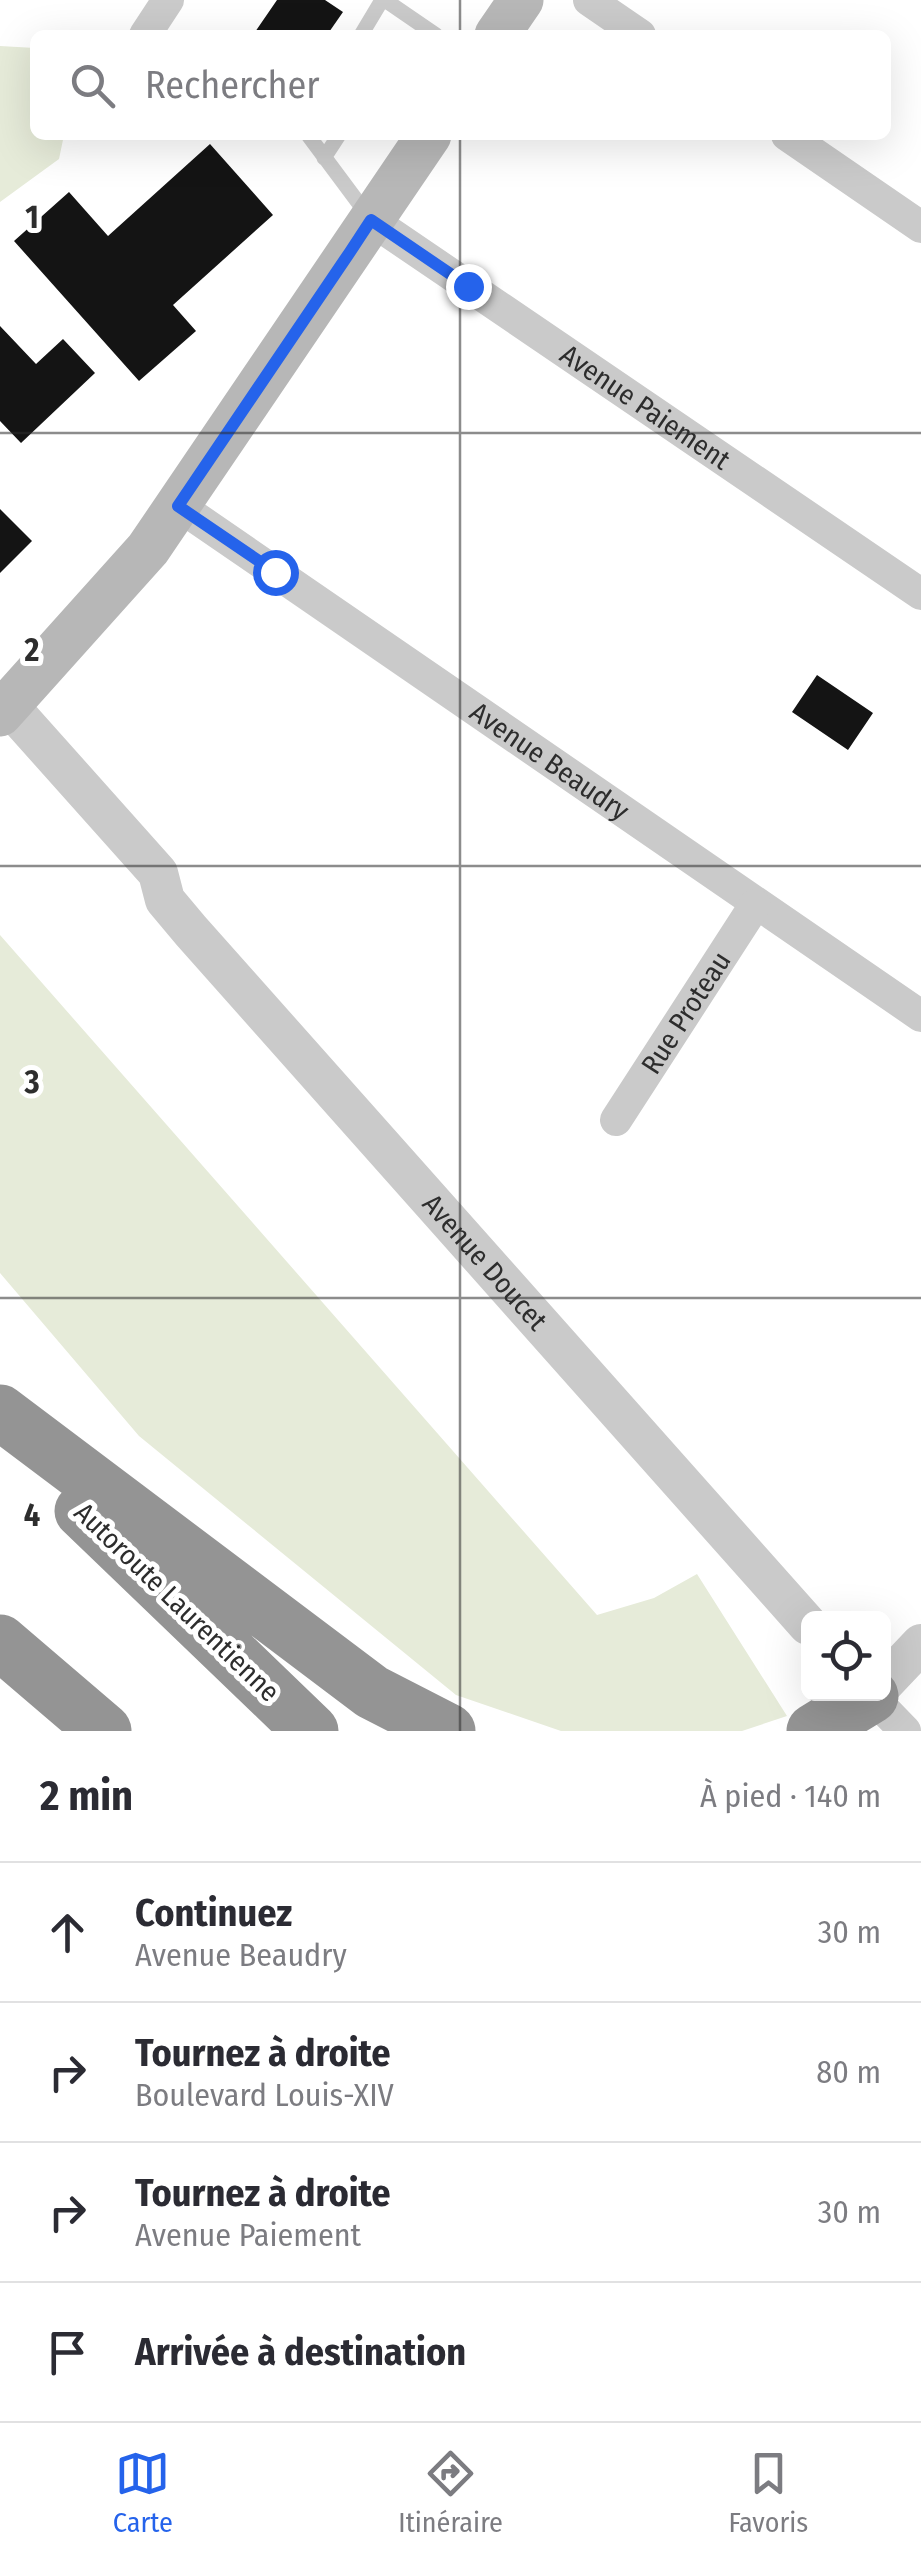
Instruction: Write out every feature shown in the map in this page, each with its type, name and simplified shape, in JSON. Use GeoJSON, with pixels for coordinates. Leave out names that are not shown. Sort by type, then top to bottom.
{"type":"FeatureCollection","features":[{"type":"Feature","properties":{"kind":"highway"},"geometry":{"type":"LineString","coordinates":[[0,1412],[372,1692],[448,1731]]}},
{"type":"Feature","properties":{"kind":"highway","name":"Autoroute Laurentienne"},"geometry":{"type":"LineString","coordinates":[[0,1431],[310,1731]]}},
{"type":"Feature","properties":{"kind":"highway"},"geometry":{"type":"LineString","coordinates":[[0,1642],[104,1731]]}},
{"type":"Feature","properties":{"kind":"highway"},"geometry":{"type":"LineString","coordinates":[[814,1731],[876,1705]]}},
{"type":"Feature","properties":{"kind":"main road"},"geometry":{"type":"LineString","coordinates":[[501,30],[521,0]]}},
{"type":"Feature","properties":{"kind":"main road"},"geometry":{"type":"LineString","coordinates":[[3,719],[148,549],[426,140]]}},
{"type":"Feature","properties":{"kind":"street"},"geometry":{"type":"LineString","coordinates":[[148,30],[168,0]]}},
{"type":"Feature","properties":{"kind":"street"},"geometry":{"type":"LineString","coordinates":[[589,0],[633,30]]}},
{"type":"Feature","properties":{"kind":"street"},"geometry":{"type":"LineString","coordinates":[[793,140],[921,227]]}},
{"type":"Feature","properties":{"kind":"street","name":"Avenue Paiement"},"geometry":{"type":"LineString","coordinates":[[371,220],[921,594]]}},
{"type":"Feature","properties":{"kind":"street","name":"Avenue Beaudry"},"geometry":{"type":"LineString","coordinates":[[178,506],[921,1016]]}},
{"type":"Feature","properties":{"kind":"street","name":"Avenue Doucet"},"geometry":{"type":"LineString","coordinates":[[3,719],[158,873],[165,900],[801,1617]]}},
{"type":"Feature","properties":{"kind":"street","name":"Rue Proteau"},"geometry":{"type":"LineString","coordinates":[[616,1120],[756,904]]}},
{"type":"Feature","properties":{"kind":"street"},"geometry":{"type":"LineString","coordinates":[[876,1705],[921,1644]]}},
{"type":"Feature","properties":{"kind":"lane"},"geometry":{"type":"LineString","coordinates":[[364,30],[384,0],[409,11],[430,30]]}},
{"type":"Feature","properties":{"kind":"lane"},"geometry":{"type":"LineString","coordinates":[[311,140],[371,220]]}},
{"type":"Feature","properties":{"kind":"lane"},"geometry":{"type":"LineString","coordinates":[[324,158],[337,140]]}},
{"type":"Feature","properties":{"kind":"green space"},"geometry":{"type":"Polygon","coordinates":[[[0,46],[30,48],[30,140],[63,140],[59,159],[0,202],[0,46]]]}},
{"type":"Feature","properties":{"kind":"green space"},"geometry":{"type":"Polygon","coordinates":[[[0,935],[597,1615],[654,1598],[697,1574],[787,1716],[742,1731],[561,1731],[456,1695],[139,1436],[0,1273],[0,935]]]}},
{"type":"Feature","properties":{"kind":"building"},"geometry":{"type":"Polygon","coordinates":[[[277,0],[325,0],[343,12],[330,30],[256,30],[277,0]]]}},
{"type":"Feature","properties":{"kind":"building"},"geometry":{"type":"Polygon","coordinates":[[[210,144],[273,215],[173,305],[196,331],[139,381],[14,241],[69,192],[108,236],[210,144]]]}},
{"type":"Feature","properties":{"kind":"building"},"geometry":{"type":"Polygon","coordinates":[[[0,326],[36,364],[63,339],[95,373],[21,443],[0,421],[0,326]]]}},
{"type":"Feature","properties":{"kind":"building"},"geometry":{"type":"Polygon","coordinates":[[[0,509],[32,541],[0,573],[0,509]]]}},
{"type":"Feature","properties":{"kind":"building"},"geometry":{"type":"Polygon","coordinates":[[[817,675],[873,713],[848,750],[792,712],[817,675]]]}},
{"type":"Feature","properties":{"kind":"route"},"geometry":{"type":"LineString","coordinates":[[275,572],[178,506],[371,220],[468,286]]}}]}
